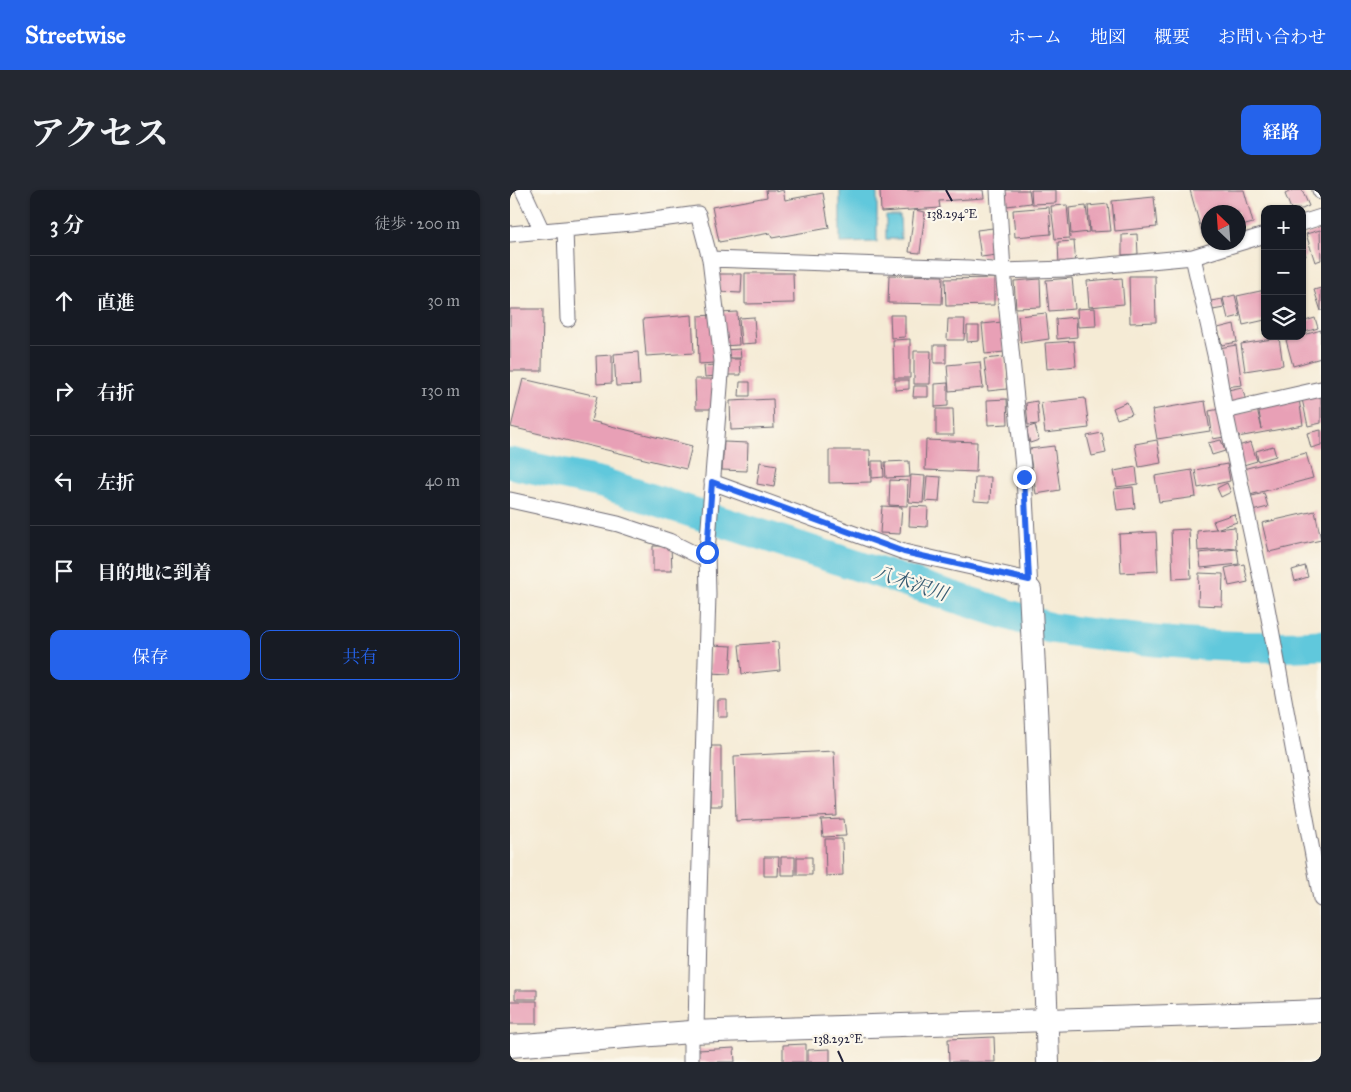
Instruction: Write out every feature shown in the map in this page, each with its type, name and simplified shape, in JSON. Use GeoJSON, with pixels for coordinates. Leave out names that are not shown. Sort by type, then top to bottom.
{"type":"FeatureCollection","features":[{"type":"Feature","properties":{"kind":"street"},"geometry":{"type":"LineString","coordinates":[[523,190],[542,231]]}},
{"type":"Feature","properties":{"kind":"street"},"geometry":{"type":"LineString","coordinates":[[998,190],[1003,271],[1024,477],[1034,678],[1048,1062]]}},
{"type":"Feature","properties":{"kind":"street"},"geometry":{"type":"LineString","coordinates":[[510,234],[631,224],[698,214],[710,259],[722,361],[707,556],[694,1032],[691,1062]]}},
{"type":"Feature","properties":{"kind":"street"},"geometry":{"type":"LineString","coordinates":[[1306,222],[1321,217]]}},
{"type":"Feature","properties":{"kind":"street"},"geometry":{"type":"LineString","coordinates":[[565,229],[568,319]]}},
{"type":"Feature","properties":{"kind":"street"},"geometry":{"type":"LineString","coordinates":[[710,259],[969,268],[1003,271],[1066,269],[1193,258],[1261,236]]}},
{"type":"Feature","properties":{"kind":"street"},"geometry":{"type":"LineString","coordinates":[[1193,258],[1216,359],[1225,411],[1266,602],[1321,900]]}},
{"type":"Feature","properties":{"kind":"street"},"geometry":{"type":"LineString","coordinates":[[1225,411],[1321,390]]}},
{"type":"Feature","properties":{"kind":"street"},"geometry":{"type":"LineString","coordinates":[[712,482],[904,552],[1029,585]]}},
{"type":"Feature","properties":{"kind":"street"},"geometry":{"type":"LineString","coordinates":[[510,500],[618,524],[707,556]]}},
{"type":"Feature","properties":{"kind":"street"},"geometry":{"type":"LineString","coordinates":[[510,1046],[694,1032],[1321,1011]]}},
{"type":"Feature","properties":{"kind":"water"},"geometry":{"type":"Polygon","coordinates":[[[840,190],[877,190],[877,242],[840,243],[840,190]]]}},
{"type":"Feature","properties":{"kind":"water"},"geometry":{"type":"Polygon","coordinates":[[[886,216],[900,216],[901,239],[886,239],[886,216]]]}},
{"type":"Feature","properties":{"kind":"building"},"geometry":{"type":"Polygon","coordinates":[[[766,190],[776,190],[776,192],[783,190],[785,200],[823,193],[829,228],[772,238],[770,233],[719,242],[712,207],[767,197],[766,190]]]}},
{"type":"Feature","properties":{"kind":"building"},"geometry":{"type":"Polygon","coordinates":[[[880,190],[983,190],[984,198],[939,201],[940,208],[881,212],[880,190]]]}},
{"type":"Feature","properties":{"kind":"building"},"geometry":{"type":"Polygon","coordinates":[[[1005,190],[1029,190],[1031,203],[1007,206],[1005,190]]]}},
{"type":"Feature","properties":{"kind":"building"},"geometry":{"type":"Polygon","coordinates":[[[1031,190],[1056,190],[1056,203],[1032,204],[1031,190]]]}},
{"type":"Feature","properties":{"kind":"building"},"geometry":{"type":"Polygon","coordinates":[[[1190,190],[1244,190],[1253,223],[1246,225],[1246,205],[1201,205],[1201,230],[1190,190]]]}},
{"type":"Feature","properties":{"kind":"building"},"geometry":{"type":"Polygon","coordinates":[[[1293,190],[1302,190],[1309,206],[1289,205],[1285,194],[1293,190]]]}},
{"type":"Feature","properties":{"kind":"building"},"geometry":{"type":"Polygon","coordinates":[[[1154,197],[1157,227],[1115,231],[1112,201],[1154,197]]]}},
{"type":"Feature","properties":{"kind":"building"},"geometry":{"type":"Polygon","coordinates":[[[1108,204],[1111,231],[1090,232],[1088,206],[1108,204]]]}},
{"type":"Feature","properties":{"kind":"building"},"geometry":{"type":"Polygon","coordinates":[[[1067,205],[1070,238],[1055,239],[1051,206],[1067,205]]]}},
{"type":"Feature","properties":{"kind":"building"},"geometry":{"type":"Polygon","coordinates":[[[1086,206],[1089,232],[1071,234],[1069,208],[1086,206]]]}},
{"type":"Feature","properties":{"kind":"building"},"geometry":{"type":"Polygon","coordinates":[[[1049,207],[1051,234],[1015,237],[1013,210],[1049,207]]]}},
{"type":"Feature","properties":{"kind":"building"},"geometry":{"type":"Polygon","coordinates":[[[914,210],[925,212],[920,253],[909,252],[914,210]]]}},
{"type":"Feature","properties":{"kind":"building"},"geometry":{"type":"Polygon","coordinates":[[[993,228],[997,255],[981,257],[977,230],[993,228]]]}},
{"type":"Feature","properties":{"kind":"building"},"geometry":{"type":"Polygon","coordinates":[[[1320,230],[1321,260],[1315,262],[1306,234],[1320,230]]]}},
{"type":"Feature","properties":{"kind":"building"},"geometry":{"type":"Polygon","coordinates":[[[1137,234],[1138,254],[1122,255],[1122,235],[1137,234]]]}},
{"type":"Feature","properties":{"kind":"building"},"geometry":{"type":"Polygon","coordinates":[[[1074,241],[1076,264],[1059,265],[1058,242],[1074,241]]]}},
{"type":"Feature","properties":{"kind":"building"},"geometry":{"type":"Polygon","coordinates":[[[745,273],[793,273],[794,303],[745,304],[745,273]]]}},
{"type":"Feature","properties":{"kind":"building"},"geometry":{"type":"Polygon","coordinates":[[[719,274],[742,274],[741,293],[719,292],[719,274]]]}},
{"type":"Feature","properties":{"kind":"building"},"geometry":{"type":"Polygon","coordinates":[[[889,275],[943,276],[942,304],[888,303],[889,275]]]}},
{"type":"Feature","properties":{"kind":"building"},"geometry":{"type":"Polygon","coordinates":[[[1129,276],[1155,276],[1156,322],[1130,323],[1129,276]]]}},
{"type":"Feature","properties":{"kind":"building"},"geometry":{"type":"Polygon","coordinates":[[[994,278],[994,305],[946,306],[945,279],[994,278]]]}},
{"type":"Feature","properties":{"kind":"building"},"geometry":{"type":"Polygon","coordinates":[[[1072,278],[1075,309],[1049,311],[1046,280],[1072,278]]]}},
{"type":"Feature","properties":{"kind":"building"},"geometry":{"type":"Polygon","coordinates":[[[1122,278],[1124,304],[1089,307],[1087,281],[1122,278]]]}},
{"type":"Feature","properties":{"kind":"building"},"geometry":{"type":"Polygon","coordinates":[[[1040,279],[1041,307],[1016,308],[1014,281],[1040,279]]]}},
{"type":"Feature","properties":{"kind":"building"},"geometry":{"type":"Polygon","coordinates":[[[1321,288],[1321,311],[1314,290],[1321,288]]]}},
{"type":"Feature","properties":{"kind":"building"},"geometry":{"type":"Polygon","coordinates":[[[1261,291],[1261,321],[1243,325],[1237,296],[1261,291]]]}},
{"type":"Feature","properties":{"kind":"building"},"geometry":{"type":"Polygon","coordinates":[[[1235,295],[1240,316],[1228,319],[1223,298],[1235,295]]]}},
{"type":"Feature","properties":{"kind":"building"},"geometry":{"type":"Polygon","coordinates":[[[1222,299],[1224,308],[1213,310],[1211,301],[1222,299]]]}},
{"type":"Feature","properties":{"kind":"building"},"geometry":{"type":"Polygon","coordinates":[[[1095,308],[1096,326],[1078,327],[1077,309],[1095,308]]]}},
{"type":"Feature","properties":{"kind":"building"},"geometry":{"type":"Polygon","coordinates":[[[510,309],[543,309],[542,371],[510,371],[510,309]]]}},
{"type":"Feature","properties":{"kind":"building"},"geometry":{"type":"Polygon","coordinates":[[[737,312],[739,345],[722,346],[720,313],[737,312]]]}},
{"type":"Feature","properties":{"kind":"building"},"geometry":{"type":"Polygon","coordinates":[[[1046,313],[1049,339],[1021,343],[1018,316],[1046,313]]]}},
{"type":"Feature","properties":{"kind":"building"},"geometry":{"type":"Polygon","coordinates":[[[692,315],[694,353],[646,356],[643,319],[692,315]]]}},
{"type":"Feature","properties":{"kind":"building"},"geometry":{"type":"Polygon","coordinates":[[[713,315],[715,363],[699,364],[698,316],[713,315]]]}},
{"type":"Feature","properties":{"kind":"building"},"geometry":{"type":"Polygon","coordinates":[[[890,315],[905,315],[905,337],[891,338],[890,315]]]}},
{"type":"Feature","properties":{"kind":"building"},"geometry":{"type":"Polygon","coordinates":[[[754,317],[756,343],[741,344],[739,318],[754,317]]]}},
{"type":"Feature","properties":{"kind":"building"},"geometry":{"type":"Polygon","coordinates":[[[1076,317],[1077,337],[1057,339],[1056,319],[1076,317]]]}},
{"type":"Feature","properties":{"kind":"building"},"geometry":{"type":"Polygon","coordinates":[[[1315,318],[1318,328],[1306,332],[1306,321],[1315,318]]]}},
{"type":"Feature","properties":{"kind":"building"},"geometry":{"type":"Polygon","coordinates":[[[948,319],[965,319],[964,340],[947,340],[948,319]]]}},
{"type":"Feature","properties":{"kind":"building"},"geometry":{"type":"Polygon","coordinates":[[[1002,322],[1004,352],[985,354],[982,324],[1002,322]]]}},
{"type":"Feature","properties":{"kind":"building"},"geometry":{"type":"Polygon","coordinates":[[[1234,324],[1237,342],[1222,345],[1218,328],[1234,324]]]}},
{"type":"Feature","properties":{"kind":"building"},"geometry":{"type":"Polygon","coordinates":[[[967,326],[979,326],[979,341],[967,342],[967,326]]]}},
{"type":"Feature","properties":{"kind":"building"},"geometry":{"type":"Polygon","coordinates":[[[1321,330],[1321,358],[1293,366],[1286,340],[1306,340],[1306,334],[1321,330]]]}},
{"type":"Feature","properties":{"kind":"building"},"geometry":{"type":"Polygon","coordinates":[[[910,339],[910,378],[894,378],[893,340],[910,339]]]}},
{"type":"Feature","properties":{"kind":"building"},"geometry":{"type":"Polygon","coordinates":[[[1279,340],[1283,365],[1245,371],[1241,344],[1279,340]]]}},
{"type":"Feature","properties":{"kind":"building"},"geometry":{"type":"Polygon","coordinates":[[[1074,341],[1076,366],[1047,369],[1045,343],[1074,341]]]}},
{"type":"Feature","properties":{"kind":"building"},"geometry":{"type":"Polygon","coordinates":[[[934,345],[946,345],[946,363],[934,363],[934,345]]]}},
{"type":"Feature","properties":{"kind":"building"},"geometry":{"type":"Polygon","coordinates":[[[1236,345],[1242,385],[1225,387],[1219,348],[1236,345]]]}},
{"type":"Feature","properties":{"kind":"building"},"geometry":{"type":"Polygon","coordinates":[[[740,349],[741,358],[723,358],[723,350],[740,349]]]}},
{"type":"Feature","properties":{"kind":"building"},"geometry":{"type":"Polygon","coordinates":[[[914,351],[931,351],[930,384],[914,384],[914,351]]]}},
{"type":"Feature","properties":{"kind":"building"},"geometry":{"type":"Polygon","coordinates":[[[638,352],[640,385],[616,386],[614,354],[638,352]]]}},
{"type":"Feature","properties":{"kind":"building"},"geometry":{"type":"Polygon","coordinates":[[[612,355],[612,383],[597,384],[596,356],[612,355]]]}},
{"type":"Feature","properties":{"kind":"building"},"geometry":{"type":"Polygon","coordinates":[[[1004,357],[1007,389],[988,391],[984,359],[1004,357]]]}},
{"type":"Feature","properties":{"kind":"building"},"geometry":{"type":"Polygon","coordinates":[[[724,359],[740,359],[741,375],[724,375],[724,359]]]}},
{"type":"Feature","properties":{"kind":"building"},"geometry":{"type":"Polygon","coordinates":[[[980,362],[983,388],[949,391],[947,365],[980,362]]]}},
{"type":"Feature","properties":{"kind":"building"},"geometry":{"type":"Polygon","coordinates":[[[715,365],[716,376],[705,377],[704,366],[715,365]]]}},
{"type":"Feature","properties":{"kind":"building"},"geometry":{"type":"Polygon","coordinates":[[[523,379],[597,396],[591,421],[692,446],[686,469],[511,427],[523,379]]]}},
{"type":"Feature","properties":{"kind":"building"},"geometry":{"type":"Polygon","coordinates":[[[695,379],[715,379],[716,409],[696,409],[695,379]]]}},
{"type":"Feature","properties":{"kind":"building"},"geometry":{"type":"Polygon","coordinates":[[[895,380],[909,380],[909,389],[895,390],[895,380]]]}},
{"type":"Feature","properties":{"kind":"building"},"geometry":{"type":"Polygon","coordinates":[[[740,382],[750,382],[750,396],[739,396],[740,382]]]}},
{"type":"Feature","properties":{"kind":"building"},"geometry":{"type":"Polygon","coordinates":[[[948,383],[948,406],[935,407],[935,384],[948,383]]]}},
{"type":"Feature","properties":{"kind":"building"},"geometry":{"type":"Polygon","coordinates":[[[914,386],[928,386],[928,397],[913,397],[914,386]]]}},
{"type":"Feature","properties":{"kind":"building"},"geometry":{"type":"Polygon","coordinates":[[[1242,387],[1246,401],[1231,404],[1228,390],[1242,387]]]}},
{"type":"Feature","properties":{"kind":"building"},"geometry":{"type":"Polygon","coordinates":[[[1321,394],[1321,423],[1308,426],[1302,399],[1321,394]]]}},
{"type":"Feature","properties":{"kind":"building"},"geometry":{"type":"Polygon","coordinates":[[[1085,398],[1089,428],[1045,433],[1041,403],[1085,398]]]}},
{"type":"Feature","properties":{"kind":"building"},"geometry":{"type":"Polygon","coordinates":[[[773,399],[774,428],[731,430],[730,401],[773,399]]]}},
{"type":"Feature","properties":{"kind":"building"},"geometry":{"type":"Polygon","coordinates":[[[1007,399],[1008,424],[988,425],[987,400],[1007,399]]]}},
{"type":"Feature","properties":{"kind":"building"},"geometry":{"type":"Polygon","coordinates":[[[1299,399],[1303,425],[1238,437],[1233,414],[1257,409],[1262,429],[1258,406],[1299,399]]]}},
{"type":"Feature","properties":{"kind":"building"},"geometry":{"type":"Polygon","coordinates":[[[1037,401],[1039,424],[1028,425],[1026,403],[1037,401]]]}},
{"type":"Feature","properties":{"kind":"building"},"geometry":{"type":"Polygon","coordinates":[[[1205,401],[1210,431],[1157,439],[1152,410],[1205,401]]]}},
{"type":"Feature","properties":{"kind":"building"},"geometry":{"type":"Polygon","coordinates":[[[1127,402],[1132,414],[1117,419],[1113,408],[1127,402]]]}},
{"type":"Feature","properties":{"kind":"building"},"geometry":{"type":"Polygon","coordinates":[[[936,409],[953,409],[954,435],[936,435],[936,409]]]}},
{"type":"Feature","properties":{"kind":"building"},"geometry":{"type":"Polygon","coordinates":[[[1220,409],[1224,437],[1213,439],[1209,411],[1220,409]]]}},
{"type":"Feature","properties":{"kind":"building"},"geometry":{"type":"Polygon","coordinates":[[[1035,425],[1039,440],[1030,443],[1026,428],[1035,425]]]}},
{"type":"Feature","properties":{"kind":"building"},"geometry":{"type":"Polygon","coordinates":[[[1321,430],[1321,445],[1311,448],[1307,433],[1321,430]]]}},
{"type":"Feature","properties":{"kind":"building"},"geometry":{"type":"Polygon","coordinates":[[[1102,433],[1106,453],[1092,456],[1087,436],[1102,433]]]}},
{"type":"Feature","properties":{"kind":"building"},"geometry":{"type":"Polygon","coordinates":[[[926,440],[977,442],[976,472],[925,470],[926,440]]]}},
{"type":"Feature","properties":{"kind":"building"},"geometry":{"type":"Polygon","coordinates":[[[1157,440],[1161,463],[1139,467],[1135,444],[1157,440]]]}},
{"type":"Feature","properties":{"kind":"building"},"geometry":{"type":"Polygon","coordinates":[[[1221,440],[1225,451],[1212,455],[1208,443],[1221,440]]]}},
{"type":"Feature","properties":{"kind":"building"},"geometry":{"type":"Polygon","coordinates":[[[724,442],[748,443],[747,471],[722,470],[724,442]]]}},
{"type":"Feature","properties":{"kind":"building"},"geometry":{"type":"Polygon","coordinates":[[[1251,442],[1257,461],[1240,466],[1235,447],[1251,442]]]}},
{"type":"Feature","properties":{"kind":"building"},"geometry":{"type":"Polygon","coordinates":[[[1054,446],[1060,490],[1036,494],[1029,449],[1054,446]]]}},
{"type":"Feature","properties":{"kind":"building"},"geometry":{"type":"Polygon","coordinates":[[[1273,446],[1276,456],[1258,461],[1256,451],[1273,446]]]}},
{"type":"Feature","properties":{"kind":"building"},"geometry":{"type":"Polygon","coordinates":[[[829,450],[870,450],[871,482],[829,483],[829,450]]]}},
{"type":"Feature","properties":{"kind":"building"},"geometry":{"type":"Polygon","coordinates":[[[1306,453],[1313,478],[1250,495],[1243,469],[1306,453]]]}},
{"type":"Feature","properties":{"kind":"building"},"geometry":{"type":"Polygon","coordinates":[[[872,461],[883,461],[884,477],[872,478],[872,461]]]}},
{"type":"Feature","properties":{"kind":"building"},"geometry":{"type":"Polygon","coordinates":[[[909,461],[910,477],[886,478],[885,462],[909,461]]]}},
{"type":"Feature","properties":{"kind":"building"},"geometry":{"type":"Polygon","coordinates":[[[760,462],[777,465],[774,487],[757,484],[760,462]]]}},
{"type":"Feature","properties":{"kind":"building"},"geometry":{"type":"Polygon","coordinates":[[[1227,464],[1230,481],[1198,488],[1195,470],[1227,464]]]}},
{"type":"Feature","properties":{"kind":"building"},"geometry":{"type":"Polygon","coordinates":[[[1136,467],[1138,484],[1117,487],[1114,471],[1136,467]]]}},
{"type":"Feature","properties":{"kind":"building"},"geometry":{"type":"Polygon","coordinates":[[[1192,470],[1196,497],[1159,502],[1155,476],[1192,470]]]}},
{"type":"Feature","properties":{"kind":"building"},"geometry":{"type":"Polygon","coordinates":[[[911,475],[925,476],[923,503],[909,502],[911,475]]]}},
{"type":"Feature","properties":{"kind":"building"},"geometry":{"type":"Polygon","coordinates":[[[927,476],[941,477],[939,502],[925,501],[927,476]]]}},
{"type":"Feature","properties":{"kind":"building"},"geometry":{"type":"Polygon","coordinates":[[[975,477],[991,477],[990,502],[974,501],[975,477]]]}},
{"type":"Feature","properties":{"kind":"building"},"geometry":{"type":"Polygon","coordinates":[[[890,480],[908,481],[907,506],[889,505],[890,480]]]}},
{"type":"Feature","properties":{"kind":"building"},"geometry":{"type":"Polygon","coordinates":[[[1227,483],[1231,492],[1221,497],[1217,488],[1227,483]]]}},
{"type":"Feature","properties":{"kind":"building"},"geometry":{"type":"Polygon","coordinates":[[[1133,487],[1135,508],[1117,510],[1114,489],[1133,487]]]}},
{"type":"Feature","properties":{"kind":"building"},"geometry":{"type":"Polygon","coordinates":[[[1264,493],[1268,507],[1252,511],[1248,497],[1264,493]]]}},
{"type":"Feature","properties":{"kind":"building"},"geometry":{"type":"Polygon","coordinates":[[[882,506],[902,507],[900,534],[880,533],[882,506]]]}},
{"type":"Feature","properties":{"kind":"building"},"geometry":{"type":"Polygon","coordinates":[[[910,506],[928,507],[927,527],[909,526],[910,506]]]}},
{"type":"Feature","properties":{"kind":"building"},"geometry":{"type":"Polygon","coordinates":[[[1315,511],[1321,540],[1269,552],[1262,523],[1315,511]]]}},
{"type":"Feature","properties":{"kind":"building"},"geometry":{"type":"Polygon","coordinates":[[[1234,514],[1237,522],[1216,529],[1213,521],[1234,514]]]}},
{"type":"Feature","properties":{"kind":"building"},"geometry":{"type":"Polygon","coordinates":[[[1235,527],[1236,548],[1198,551],[1197,531],[1235,527]]]}},
{"type":"Feature","properties":{"kind":"building"},"geometry":{"type":"Polygon","coordinates":[[[1189,529],[1191,578],[1173,579],[1171,530],[1189,529]]]}},
{"type":"Feature","properties":{"kind":"building"},"geometry":{"type":"Polygon","coordinates":[[[1156,532],[1158,571],[1121,573],[1119,534],[1156,532]]]}},
{"type":"Feature","properties":{"kind":"building"},"geometry":{"type":"Polygon","coordinates":[[[653,546],[671,546],[672,571],[653,571],[653,546]]]}},
{"type":"Feature","properties":{"kind":"building"},"geometry":{"type":"Polygon","coordinates":[[[1237,549],[1239,564],[1201,568],[1199,553],[1237,549]]]}},
{"type":"Feature","properties":{"kind":"building"},"geometry":{"type":"Polygon","coordinates":[[[1244,564],[1248,582],[1229,586],[1225,568],[1244,564]]]}},
{"type":"Feature","properties":{"kind":"building"},"geometry":{"type":"Polygon","coordinates":[[[1305,566],[1308,577],[1295,581],[1292,570],[1305,566]]]}},
{"type":"Feature","properties":{"kind":"building"},"geometry":{"type":"Polygon","coordinates":[[[1199,573],[1223,574],[1222,606],[1198,605],[1199,573]]]}},
{"type":"Feature","properties":{"kind":"building"},"geometry":{"type":"Polygon","coordinates":[[[778,642],[780,670],[742,674],[739,645],[778,642]]]}},
{"type":"Feature","properties":{"kind":"building"},"geometry":{"type":"Polygon","coordinates":[[[712,645],[732,646],[730,674],[710,673],[712,645]]]}},
{"type":"Feature","properties":{"kind":"building"},"geometry":{"type":"Polygon","coordinates":[[[718,700],[727,700],[727,717],[718,717],[718,700]]]}},
{"type":"Feature","properties":{"kind":"building"},"geometry":{"type":"Polygon","coordinates":[[[711,746],[721,746],[721,806],[710,806],[711,746]]]}},
{"type":"Feature","properties":{"kind":"building"},"geometry":{"type":"Polygon","coordinates":[[[834,751],[837,816],[736,821],[734,756],[834,751]]]}},
{"type":"Feature","properties":{"kind":"building"},"geometry":{"type":"Polygon","coordinates":[[[844,819],[846,836],[823,837],[821,820],[844,819]]]}},
{"type":"Feature","properties":{"kind":"building"},"geometry":{"type":"Polygon","coordinates":[[[825,839],[842,839],[843,875],[826,876],[825,839]]]}},
{"type":"Feature","properties":{"kind":"building"},"geometry":{"type":"Polygon","coordinates":[[[764,857],[779,857],[778,876],[764,876],[764,857]]]}},
{"type":"Feature","properties":{"kind":"building"},"geometry":{"type":"Polygon","coordinates":[[[781,857],[795,857],[795,875],[781,875],[781,857]]]}},
{"type":"Feature","properties":{"kind":"building"},"geometry":{"type":"Polygon","coordinates":[[[797,857],[812,857],[812,875],[797,875],[797,857]]]}},
{"type":"Feature","properties":{"kind":"building"},"geometry":{"type":"Polygon","coordinates":[[[515,990],[537,990],[537,999],[515,999],[515,990]]]}},
{"type":"Feature","properties":{"kind":"building"},"geometry":{"type":"Polygon","coordinates":[[[510,1001],[537,1001],[537,1024],[510,1024],[510,1001]]]}},
{"type":"Feature","properties":{"kind":"building"},"geometry":{"type":"Polygon","coordinates":[[[994,1037],[995,1062],[949,1062],[948,1039],[994,1037]]]}},
{"type":"Feature","properties":{"kind":"building"},"geometry":{"type":"Polygon","coordinates":[[[806,1044],[806,1062],[783,1062],[783,1045],[806,1044]]]}},
{"type":"Feature","properties":{"kind":"building"},"geometry":{"type":"Polygon","coordinates":[[[734,1048],[735,1062],[699,1062],[698,1050],[734,1048]]]}},
{"type":"Feature","properties":{"kind":"building"},"geometry":{"type":"Polygon","coordinates":[[[830,1049],[830,1062],[808,1062],[808,1050],[830,1049]]]}},
{"type":"Feature","properties":{"kind":"waterway","name":"八木沢川"},"geometry":{"type":"LineString","coordinates":[[510,463],[602,483],[1050,628],[1186,644],[1253,647],[1321,645]]}},
{"type":"Feature","properties":{"kind":"route"},"geometry":{"type":"LineString","coordinates":[[707,552],[712,482],[904,552],[1029,580],[1024,477]]}}]}
